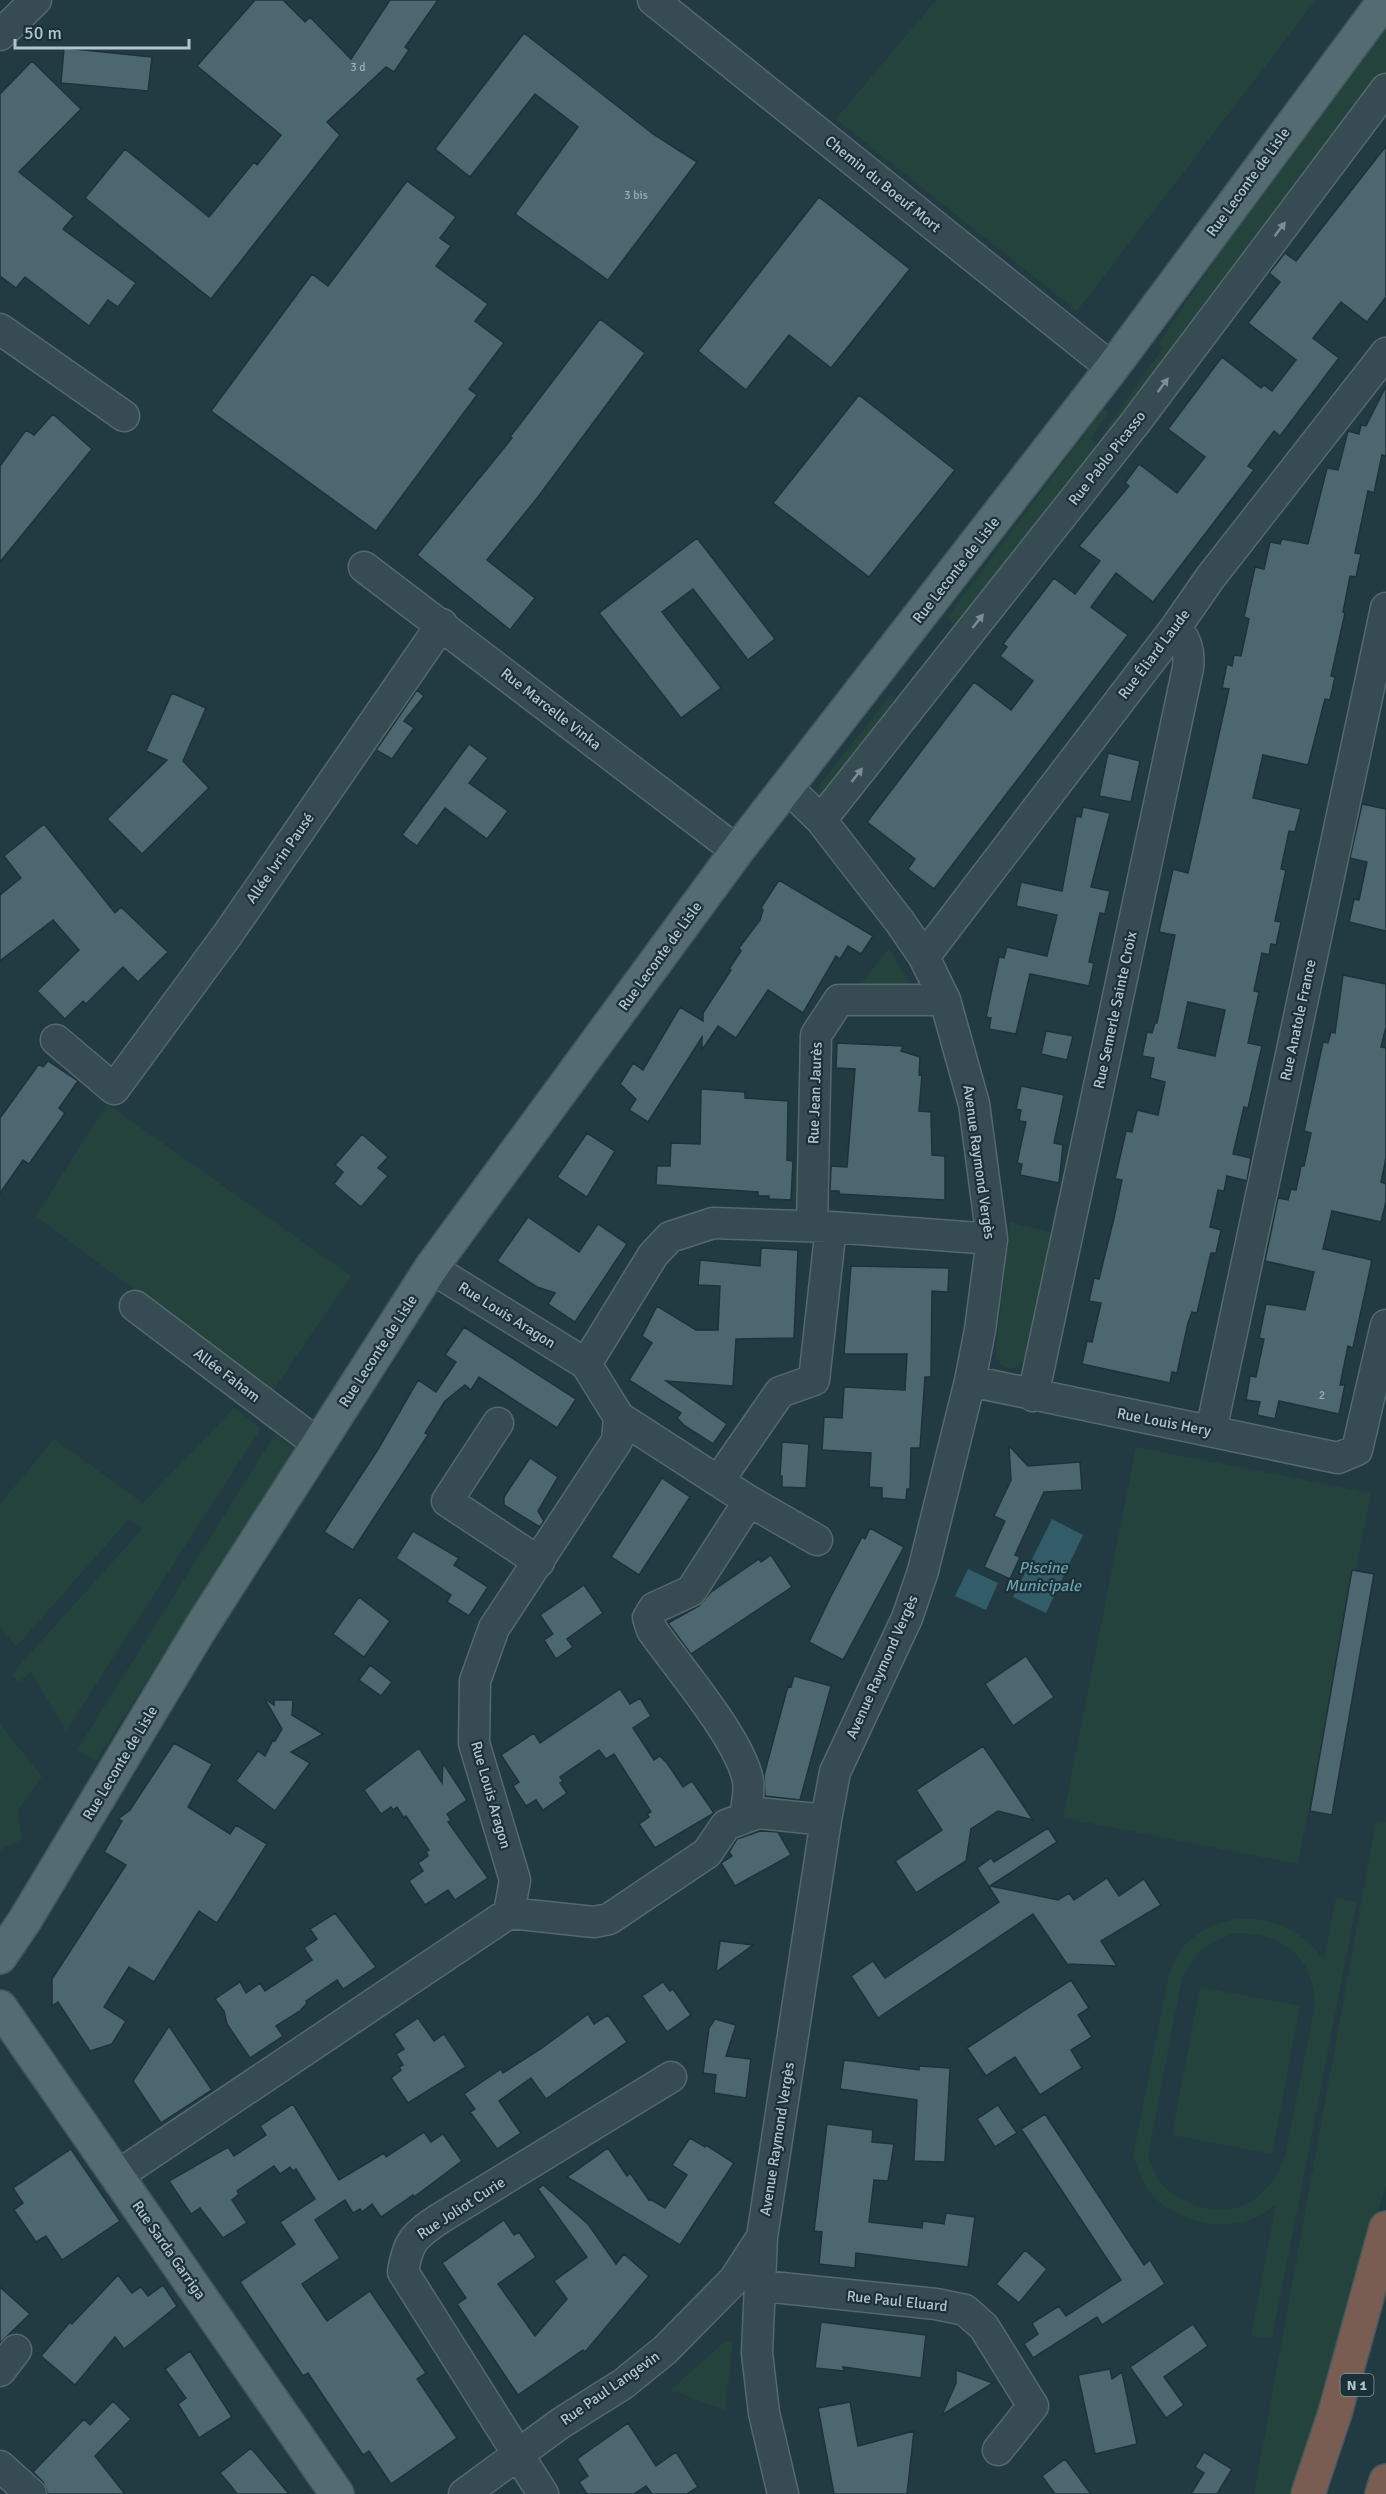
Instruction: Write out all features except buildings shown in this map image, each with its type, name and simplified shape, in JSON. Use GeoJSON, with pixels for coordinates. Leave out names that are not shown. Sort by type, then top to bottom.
{"type":"FeatureCollection","features":[{"type":"Feature","properties":{"kind":"highway"},"geometry":{"type":"LineString","coordinates":[[1308,2494],[1335,2413],[1386,2228]]}},
{"type":"Feature","properties":{"kind":"highway","name":"N 1"},"geometry":{"type":"LineString","coordinates":[[1328,2494],[1386,2276]]}},
{"type":"Feature","properties":{"kind":"highway"},"geometry":{"type":"LineString","coordinates":[[1382,2494],[1386,2481]]}},
{"type":"Feature","properties":{"kind":"main road","name":"Rue Leconte de Lisle"},"geometry":{"type":"LineString","coordinates":[[0,1957],[200,1629],[431,1268],[737,852],[1112,368],[1385,0]]}},
{"type":"Feature","properties":{"kind":"main road","name":"Rue Sarda Garriga"},"geometry":{"type":"LineString","coordinates":[[0,2007],[15,2047],[117,2176],[337,2494]]}},
{"type":"Feature","properties":{"kind":"street"},"geometry":{"type":"LineString","coordinates":[[0,36],[36,0]]}},
{"type":"Feature","properties":{"kind":"street","name":"Chemin du Boeuf Mort"},"geometry":{"type":"LineString","coordinates":[[653,0],[1112,368]]}},
{"type":"Feature","properties":{"kind":"street","name":"Rue Pablo Picasso"},"geometry":{"type":"LineString","coordinates":[[821,820],[1135,423],[1386,89]]}},
{"type":"Feature","properties":{"kind":"street"},"geometry":{"type":"LineString","coordinates":[[0,329],[124,416]]}},
{"type":"Feature","properties":{"kind":"street","name":"Rue Éliard Laude"},"geometry":{"type":"LineString","coordinates":[[924,957],[1176,627],[1210,578],[1386,353]]}},
{"type":"Feature","properties":{"kind":"street","name":"Rue Marcelle Vinka"},"geometry":{"type":"LineString","coordinates":[[364,567],[442,624],[737,852]]}},
{"type":"Feature","properties":{"kind":"street","name":"Rue Anatole France"},"geometry":{"type":"LineString","coordinates":[[1211,1431],[1386,608]]}},
{"type":"Feature","properties":{"kind":"street","name":"Allée Ivrin Pausé"},"geometry":{"type":"LineString","coordinates":[[56,1040],[114,1089],[228,934],[442,624]]}},
{"type":"Feature","properties":{"kind":"street","name":"Rue Semerle Sainte Croix"},"geometry":{"type":"LineString","coordinates":[[1033,1396],[1188,668],[1186,642],[1176,627]]}},
{"type":"Feature","properties":{"kind":"street","name":"Avenue Raymond Vergès"},"geometry":{"type":"LineString","coordinates":[[783,2494],[764,2414],[757,2353],[762,2286],[762,2237],[826,1820],[835,1772],[907,1618],[923,1571],[970,1381],[980,1330],[992,1239],[974,1104],[945,1000],[924,957],[821,820],[788,788]]}},
{"type":"Feature","properties":{"kind":"street","name":"Rue Jean Jaurès"},"geometry":{"type":"LineString","coordinates":[[719,1480],[780,1392],[814,1380],[821,1227],[816,1035],[839,1000],[945,1000]]}},
{"type":"Feature","properties":{"kind":"street"},"geometry":{"type":"LineString","coordinates":[[586,1364],[653,1255],[670,1237],[713,1222],[992,1239]]}},
{"type":"Feature","properties":{"kind":"street","name":"Rue Louis Aragon"},"geometry":{"type":"LineString","coordinates":[[431,1268],[586,1364],[619,1417],[617,1441],[494,1628],[475,1681],[474,1743],[515,1880],[509,1913]]}},
{"type":"Feature","properties":{"kind":"street","name":"Allée Faham"},"geometry":{"type":"LineString","coordinates":[[135,1306],[318,1444]]}},
{"type":"Feature","properties":{"kind":"street","name":"Rue Louis Hery"},"geometry":{"type":"LineString","coordinates":[[970,1381],[1338,1458],[1357,1450],[1386,1325]]}},
{"type":"Feature","properties":{"kind":"street"},"geometry":{"type":"LineString","coordinates":[[619,1417],[749,1501],[817,1540]]}},
{"type":"Feature","properties":{"kind":"street"},"geometry":{"type":"LineString","coordinates":[[498,1423],[447,1501],[539,1562]]}},
{"type":"Feature","properties":{"kind":"street"},"geometry":{"type":"LineString","coordinates":[[745,1818],[748,1781],[739,1758],[708,1706],[652,1630],[648,1618],[654,1608],[690,1591],[749,1501]]}},
{"type":"Feature","properties":{"kind":"street"},"geometry":{"type":"LineString","coordinates":[[117,2176],[509,1913],[594,1922],[609,1919],[707,1853],[726,1825],[758,1813],[788,1814],[826,1820]]}},
{"type":"Feature","properties":{"kind":"street","name":"Rue Joliot Curie"},"geometry":{"type":"LineString","coordinates":[[543,2494],[403,2272],[406,2253],[414,2236],[439,2219],[671,2077]]}},
{"type":"Feature","properties":{"kind":"street","name":"Rue Paul Langevin"},"geometry":{"type":"LineString","coordinates":[[464,2494],[517,2455],[623,2384],[665,2350],[734,2280],[762,2237]]}},
{"type":"Feature","properties":{"kind":"street","name":"Rue Paul Eluard"},"geometry":{"type":"LineString","coordinates":[[762,2286],[936,2304],[965,2310],[984,2327],[1033,2406],[998,2450]]}},
{"type":"Feature","properties":{"kind":"street"},"geometry":{"type":"LineString","coordinates":[[0,2466],[31,2494]]}},
{"type":"Feature","properties":{"kind":"green space"},"geometry":{"type":"Polygon","coordinates":[[[936,0],[1316,0],[1077,311],[836,119],[936,0]]]}},
{"type":"Feature","properties":{"kind":"green space"},"geometry":{"type":"Polygon","coordinates":[[[1386,25],[1386,74],[1111,441],[1102,434],[1163,348],[1158,344],[1292,147],[1386,25]]]}},
{"type":"Feature","properties":{"kind":"green space"},"geometry":{"type":"Polygon","coordinates":[[[1104,408],[1109,412],[1091,438],[1103,449],[957,625],[950,621],[949,615],[1104,408]]]}},
{"type":"Feature","properties":{"kind":"green space"},"geometry":{"type":"Polygon","coordinates":[[[890,696],[893,698],[891,708],[829,801],[819,793],[820,784],[890,696]]]}},
{"type":"Feature","properties":{"kind":"green space"},"geometry":{"type":"Polygon","coordinates":[[[889,948],[914,991],[856,991],[889,948]]]}},
{"type":"Feature","properties":{"kind":"green space"},"geometry":{"type":"Polygon","coordinates":[[[107,1104],[351,1276],[272,1392],[36,1216],[107,1104]]]}},
{"type":"Feature","properties":{"kind":"green space"},"geometry":{"type":"Polygon","coordinates":[[[1010,1222],[1057,1234],[1035,1346],[1023,1362],[1012,1369],[1000,1364],[996,1352],[1010,1222]]]}},
{"type":"Feature","properties":{"kind":"green space"},"geometry":{"type":"Polygon","coordinates":[[[234,1408],[261,1428],[66,1731],[31,1672],[19,1682],[11,1675],[142,1529],[129,1519],[16,1647],[0,1627],[0,1504],[54,1439],[143,1503],[234,1408]]]}},
{"type":"Feature","properties":{"kind":"green space"},"geometry":{"type":"Polygon","coordinates":[[[275,1434],[294,1449],[96,1761],[77,1750],[275,1434]]]}},
{"type":"Feature","properties":{"kind":"green space"},"geometry":{"type":"Polygon","coordinates":[[[1136,1447],[1371,1493],[1298,1864],[1063,1818],[1136,1447]]]}},
{"type":"Feature","properties":{"kind":"green space"},"geometry":{"type":"Polygon","coordinates":[[[0,1724],[42,1777],[18,1810],[22,1839],[0,1850],[0,1724]]]}},
{"type":"Feature","properties":{"kind":"green space"},"geometry":{"type":"Polygon","coordinates":[[[1376,1821],[1386,1822],[1386,2186],[1293,2494],[1254,2494],[1376,1821]]]}},
{"type":"Feature","properties":{"kind":"green space"},"geometry":{"type":"Polygon","coordinates":[[[1336,1898],[1357,1902],[1272,2339],[1251,2335],[1276,2205],[1245,2222],[1218,2224],[1192,2219],[1167,2208],[1152,2196],[1142,2180],[1133,2156],[1169,1974],[1187,1942],[1208,1928],[1226,1921],[1262,1920],[1296,1933],[1324,1960],[1336,1898]],[[1232,1933],[1200,1950],[1182,1978],[1148,2155],[1157,2176],[1167,2190],[1175,2196],[1204,2208],[1220,2210],[1247,2203],[1269,2185],[1278,2171],[1285,2156],[1315,2005],[1313,1988],[1301,1960],[1279,1942],[1249,1934],[1232,1933]]]}},
{"type":"Feature","properties":{"kind":"green space"},"geometry":{"type":"Polygon","coordinates":[[[1200,1987],[1300,2006],[1272,2154],[1172,2135],[1200,1987]]]}},
{"type":"Feature","properties":{"kind":"green space"},"geometry":{"type":"Polygon","coordinates":[[[725,2341],[733,2342],[725,2410],[671,2390],[725,2341]]]}},
{"type":"Feature","properties":{"kind":"water","name":"Piscine Municipale"},"geometry":{"type":"Polygon","coordinates":[[[1052,1519],[1083,1535],[1046,1613],[1013,1597],[1052,1519]]]}},
{"type":"Feature","properties":{"kind":"water"},"geometry":{"type":"Polygon","coordinates":[[[968,1569],[998,1583],[986,1610],[955,1596],[968,1569]]]}}]}
